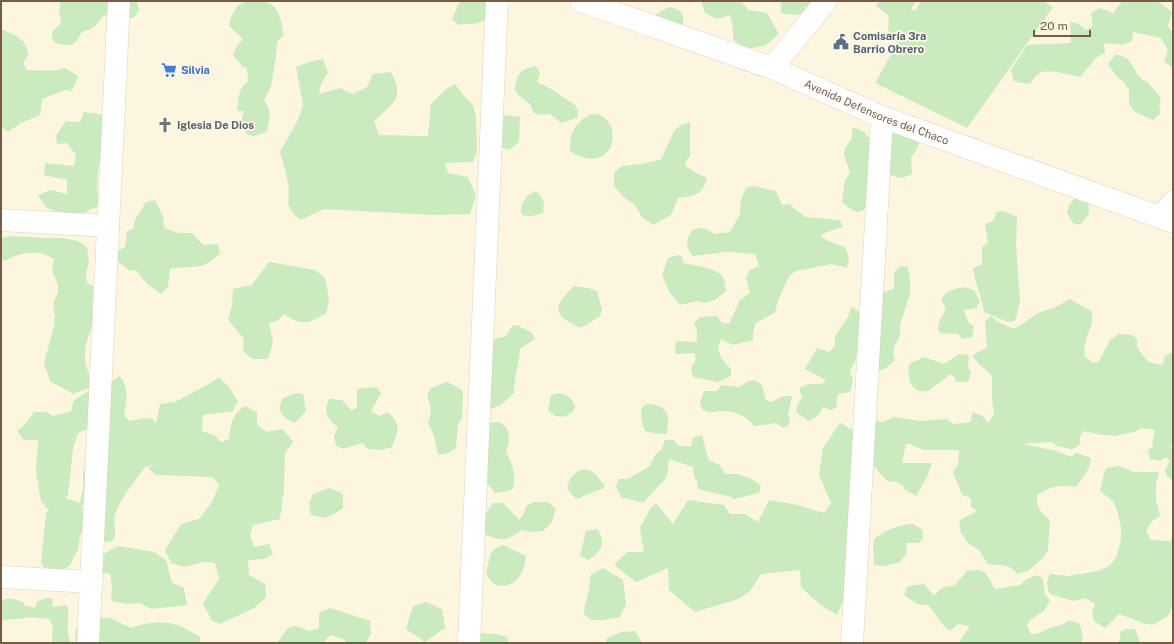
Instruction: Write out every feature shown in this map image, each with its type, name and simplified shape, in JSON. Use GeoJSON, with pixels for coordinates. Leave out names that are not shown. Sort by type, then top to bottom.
{"type":"FeatureCollection","features":[{"type":"Feature","properties":{"kind":"street"},"geometry":{"type":"LineString","coordinates":[[88,643],[119,1]]}},
{"type":"Feature","properties":{"kind":"street"},"geometry":{"type":"LineString","coordinates":[[469,643],[497,1]]}},
{"type":"Feature","properties":{"kind":"street","name":"Avenida Defensores del Chaco"},"geometry":{"type":"LineString","coordinates":[[581,1],[772,68],[882,117],[1169,214]]}},
{"type":"Feature","properties":{"kind":"street"},"geometry":{"type":"LineString","coordinates":[[772,68],[826,1]]}},
{"type":"Feature","properties":{"kind":"street"},"geometry":{"type":"LineString","coordinates":[[852,643],[882,117]]}},
{"type":"Feature","properties":{"kind":"street"},"geometry":{"type":"LineString","coordinates":[[1,220],[108,226]]}},
{"type":"Feature","properties":{"kind":"street"},"geometry":{"type":"LineString","coordinates":[[1,577],[92,582]]}},
{"type":"Feature","properties":{"kind":"green space"},"geometry":{"type":"Polygon","coordinates":[[[61,1],[137,1],[139,10],[132,18],[124,18],[110,14],[106,15],[96,25],[81,33],[74,43],[64,45],[55,42],[52,34],[61,21],[59,10],[61,1]]]}},
{"type":"Feature","properties":{"kind":"green space"},"geometry":{"type":"Polygon","coordinates":[[[246,1],[264,1],[274,7],[279,16],[284,35],[277,42],[271,86],[264,101],[269,108],[267,131],[255,136],[246,133],[240,126],[244,111],[237,111],[240,91],[248,81],[247,68],[243,67],[233,55],[237,46],[243,39],[229,26],[236,8],[246,1]]]}},
{"type":"Feature","properties":{"kind":"green space"},"geometry":{"type":"Polygon","coordinates":[[[461,1],[486,1],[490,16],[482,22],[459,25],[452,20],[461,1]]]}},
{"type":"Feature","properties":{"kind":"green space"},"geometry":{"type":"Polygon","coordinates":[[[701,1],[741,1],[748,10],[767,13],[779,34],[766,45],[744,50],[733,39],[733,28],[730,15],[717,19],[705,13],[701,1]]]}},
{"type":"Feature","properties":{"kind":"green space"},"geometry":{"type":"Polygon","coordinates":[[[781,1],[810,1],[810,6],[800,15],[785,14],[781,13],[781,1]]]}},
{"type":"Feature","properties":{"kind":"green space"},"geometry":{"type":"Polygon","coordinates":[[[879,1],[916,1],[911,9],[915,11],[921,1],[1043,1],[1053,7],[967,128],[875,83],[898,42],[896,42],[888,29],[889,16],[876,6],[879,1]]]}},
{"type":"Feature","properties":{"kind":"green space"},"geometry":{"type":"Polygon","coordinates":[[[1122,1],[1158,1],[1172,12],[1168,26],[1173,33],[1173,68],[1164,61],[1168,50],[1161,38],[1133,32],[1132,41],[1123,45],[1104,43],[1105,53],[1097,57],[1080,77],[1048,71],[1040,73],[1029,84],[1014,81],[1011,70],[1027,45],[1071,43],[1070,22],[1079,24],[1086,30],[1093,26],[1091,13],[1100,8],[1113,13],[1122,1]]]}},
{"type":"Feature","properties":{"kind":"green space"},"geometry":{"type":"Polygon","coordinates":[[[669,7],[676,9],[682,14],[683,24],[680,26],[657,18],[656,14],[669,7]]]}},
{"type":"Feature","properties":{"kind":"green space"},"geometry":{"type":"Polygon","coordinates":[[[1,29],[15,35],[23,41],[29,54],[23,63],[27,70],[51,71],[65,68],[78,76],[72,91],[65,90],[42,99],[40,115],[21,123],[8,132],[1,127],[1,29]]]}},
{"type":"Feature","properties":{"kind":"green space"},"geometry":{"type":"Polygon","coordinates":[[[1115,55],[1120,55],[1127,59],[1132,64],[1139,76],[1148,83],[1161,98],[1159,105],[1161,113],[1153,120],[1135,112],[1129,104],[1129,90],[1108,64],[1115,55]]]}},
{"type":"Feature","properties":{"kind":"green space"},"geometry":{"type":"Polygon","coordinates":[[[323,59],[328,72],[321,84],[319,94],[340,88],[353,94],[367,87],[373,74],[391,72],[395,81],[397,95],[392,105],[374,121],[379,135],[428,136],[431,104],[445,90],[455,84],[473,105],[476,117],[477,151],[473,162],[445,163],[448,173],[468,177],[476,195],[470,214],[433,215],[324,209],[300,220],[294,214],[288,202],[289,189],[280,152],[298,120],[303,105],[296,67],[323,59]]]}},
{"type":"Feature","properties":{"kind":"green space"},"geometry":{"type":"Polygon","coordinates":[[[536,66],[540,73],[537,82],[553,90],[575,105],[578,111],[577,118],[561,123],[551,115],[536,114],[532,111],[530,104],[516,92],[515,84],[520,73],[526,69],[536,66]]]}},
{"type":"Feature","properties":{"kind":"green space"},"geometry":{"type":"Polygon","coordinates":[[[84,112],[105,115],[105,157],[99,163],[97,185],[98,206],[80,215],[61,213],[46,208],[38,195],[51,190],[67,194],[67,180],[44,175],[45,163],[74,166],[76,155],[67,143],[57,144],[56,136],[66,121],[80,122],[84,112]]]}},
{"type":"Feature","properties":{"kind":"green space"},"geometry":{"type":"Polygon","coordinates":[[[590,114],[600,115],[607,120],[611,127],[613,136],[612,144],[608,151],[602,156],[593,159],[580,157],[570,151],[571,139],[574,130],[580,122],[590,114]]]}},
{"type":"Feature","properties":{"kind":"green space"},"geometry":{"type":"Polygon","coordinates":[[[504,115],[520,117],[519,142],[509,150],[500,147],[500,137],[503,129],[500,120],[504,115]]]}},
{"type":"Feature","properties":{"kind":"green space"},"geometry":{"type":"Polygon","coordinates":[[[690,122],[690,156],[685,165],[694,172],[707,178],[705,184],[697,194],[678,198],[671,215],[653,225],[642,217],[635,205],[623,197],[614,186],[614,172],[627,165],[661,160],[674,131],[681,125],[690,122]]]}},
{"type":"Feature","properties":{"kind":"green space"},"geometry":{"type":"Polygon","coordinates":[[[887,124],[920,141],[916,151],[911,157],[912,174],[905,177],[900,178],[889,174],[887,124]]]}},
{"type":"Feature","properties":{"kind":"green space"},"geometry":{"type":"Polygon","coordinates":[[[856,128],[864,132],[871,141],[869,204],[862,211],[857,212],[842,202],[845,180],[850,172],[844,151],[852,139],[852,129],[856,128]]]}},
{"type":"Feature","properties":{"kind":"green space"},"geometry":{"type":"Polygon","coordinates":[[[753,186],[776,191],[782,205],[789,204],[805,217],[840,220],[843,227],[820,235],[826,240],[845,247],[849,258],[847,268],[831,264],[796,271],[789,276],[778,300],[775,313],[756,323],[753,332],[753,340],[733,345],[721,339],[718,349],[721,358],[731,369],[731,376],[718,382],[693,377],[691,368],[696,359],[694,353],[675,354],[676,341],[697,342],[697,331],[694,323],[700,317],[717,316],[722,323],[729,324],[740,300],[750,293],[746,277],[750,270],[759,266],[755,254],[727,252],[693,256],[687,243],[688,238],[692,230],[698,229],[706,229],[714,234],[730,232],[740,214],[741,200],[746,188],[753,186]]]}},
{"type":"Feature","properties":{"kind":"green space"},"geometry":{"type":"Polygon","coordinates":[[[536,191],[541,196],[543,201],[543,213],[531,216],[523,215],[521,213],[521,209],[523,202],[529,195],[536,191]]]}},
{"type":"Feature","properties":{"kind":"green space"},"geometry":{"type":"Polygon","coordinates":[[[1075,198],[1087,200],[1089,208],[1087,217],[1079,225],[1073,223],[1067,212],[1070,204],[1075,198]]]}},
{"type":"Feature","properties":{"kind":"green space"},"geometry":{"type":"Polygon","coordinates":[[[155,200],[163,217],[164,228],[179,233],[192,233],[203,245],[218,244],[220,253],[202,266],[170,269],[168,287],[161,294],[146,283],[137,271],[129,270],[118,262],[118,251],[125,247],[127,231],[133,229],[135,220],[146,202],[155,200]]]}},
{"type":"Feature","properties":{"kind":"green space"},"geometry":{"type":"Polygon","coordinates":[[[1004,211],[1017,217],[1016,244],[1020,303],[1015,321],[1008,322],[984,312],[973,268],[982,264],[982,247],[988,242],[985,224],[994,221],[996,212],[1004,211]]]}},
{"type":"Feature","properties":{"kind":"green space"},"geometry":{"type":"Polygon","coordinates":[[[11,236],[62,238],[78,241],[87,247],[89,263],[86,273],[87,283],[93,286],[92,325],[85,348],[85,362],[89,375],[89,388],[73,394],[50,381],[44,363],[54,326],[55,316],[53,304],[58,292],[58,285],[52,270],[54,259],[43,254],[34,253],[18,255],[6,261],[1,259],[1,238],[11,236]]]}},
{"type":"Feature","properties":{"kind":"green space"},"geometry":{"type":"Polygon","coordinates":[[[678,255],[682,256],[683,263],[704,267],[719,273],[724,279],[726,291],[715,300],[704,303],[698,301],[680,305],[669,292],[662,275],[668,258],[678,255]]]}},
{"type":"Feature","properties":{"kind":"green space"},"geometry":{"type":"Polygon","coordinates":[[[269,262],[315,270],[325,278],[329,299],[326,314],[314,320],[305,322],[296,321],[284,314],[278,320],[269,323],[273,342],[268,359],[252,359],[243,350],[244,339],[228,320],[232,306],[233,289],[252,285],[269,262]]]}},
{"type":"Feature","properties":{"kind":"green space"},"geometry":{"type":"Polygon","coordinates":[[[901,266],[908,267],[910,293],[900,325],[900,335],[893,353],[895,360],[886,368],[874,372],[881,293],[894,289],[894,272],[901,266]]]}},
{"type":"Feature","properties":{"kind":"green space"},"geometry":{"type":"Polygon","coordinates":[[[574,286],[597,291],[602,310],[600,316],[581,328],[565,319],[560,315],[558,310],[562,300],[574,286]]]}},
{"type":"Feature","properties":{"kind":"green space"},"geometry":{"type":"Polygon","coordinates":[[[963,287],[974,290],[980,301],[976,308],[964,310],[968,322],[974,326],[972,337],[963,339],[958,334],[941,333],[938,330],[939,322],[946,309],[941,300],[945,294],[950,291],[963,287]]]}},
{"type":"Feature","properties":{"kind":"green space"},"geometry":{"type":"Polygon","coordinates":[[[1070,299],[1092,312],[1092,323],[1086,339],[1084,351],[1085,357],[1093,363],[1099,361],[1110,340],[1119,334],[1132,335],[1137,339],[1137,347],[1148,362],[1163,365],[1164,356],[1173,352],[1173,445],[1169,447],[1173,447],[1173,481],[1167,476],[1165,470],[1170,461],[1166,457],[1160,461],[1150,459],[1148,450],[1155,446],[1152,445],[1155,430],[1142,428],[1134,432],[1115,436],[1083,431],[1080,437],[1080,444],[1075,448],[1070,449],[1057,446],[1052,442],[1023,444],[1056,451],[1071,457],[1076,453],[1091,458],[1089,468],[1076,487],[1056,486],[1037,495],[1037,503],[1040,509],[1050,520],[1048,549],[1041,560],[1028,571],[1017,574],[1011,568],[1001,565],[988,564],[979,550],[969,544],[961,533],[959,521],[977,511],[971,507],[971,498],[962,495],[953,472],[958,464],[959,450],[924,450],[910,444],[906,444],[902,463],[932,463],[927,477],[916,496],[904,489],[903,485],[896,482],[887,481],[872,464],[869,411],[876,420],[883,422],[894,417],[919,421],[947,419],[953,424],[971,422],[972,412],[981,415],[989,423],[994,413],[992,400],[992,376],[972,356],[987,347],[985,322],[991,316],[998,322],[1014,329],[1040,312],[1054,308],[1070,299]]]}},
{"type":"Feature","properties":{"kind":"green space"},"geometry":{"type":"Polygon","coordinates":[[[851,307],[858,311],[866,325],[858,343],[856,359],[850,371],[853,381],[850,392],[838,394],[836,408],[830,410],[823,407],[818,416],[809,421],[796,412],[798,403],[803,397],[799,392],[801,387],[809,384],[822,384],[826,380],[805,369],[817,348],[829,352],[835,346],[835,336],[848,317],[851,307]]]}},
{"type":"Feature","properties":{"kind":"green space"},"geometry":{"type":"Polygon","coordinates":[[[517,325],[532,333],[535,339],[520,349],[514,393],[497,407],[484,408],[491,344],[495,339],[506,336],[512,326],[517,325]]]}},
{"type":"Feature","properties":{"kind":"green space"},"geometry":{"type":"Polygon","coordinates":[[[959,354],[969,355],[968,368],[971,372],[969,380],[965,382],[956,382],[955,377],[949,374],[929,391],[919,391],[915,389],[911,383],[909,375],[909,364],[924,357],[944,364],[959,354]]]}},
{"type":"Feature","properties":{"kind":"green space"},"geometry":{"type":"Polygon","coordinates":[[[119,376],[123,379],[127,395],[124,416],[130,421],[144,418],[153,419],[156,424],[160,404],[175,402],[219,377],[228,386],[238,401],[233,411],[203,415],[202,431],[214,435],[221,442],[229,439],[233,420],[237,413],[245,406],[257,412],[257,425],[267,432],[283,429],[293,442],[285,453],[284,489],[280,519],[253,525],[250,535],[254,547],[269,544],[273,554],[264,559],[248,560],[249,575],[265,584],[266,597],[254,608],[220,624],[212,621],[203,603],[219,579],[215,563],[203,562],[185,567],[171,563],[165,550],[181,524],[199,519],[212,502],[219,485],[213,477],[156,475],[148,468],[156,464],[145,467],[120,503],[114,521],[114,539],[110,542],[100,541],[86,509],[81,505],[87,526],[80,535],[78,549],[70,565],[58,573],[46,571],[41,562],[46,514],[49,508],[47,509],[41,501],[36,472],[38,440],[24,440],[17,431],[24,425],[34,412],[46,412],[53,416],[71,411],[74,400],[93,388],[107,385],[119,376]],[[88,429],[78,433],[73,449],[68,495],[65,498],[80,503],[83,489],[83,472],[88,463],[88,429]]]}},
{"type":"Feature","properties":{"kind":"green space"},"geometry":{"type":"Polygon","coordinates":[[[755,380],[762,385],[766,400],[771,402],[783,396],[792,396],[788,415],[790,420],[788,426],[783,428],[776,423],[754,426],[745,417],[736,413],[727,411],[711,412],[702,409],[700,402],[704,391],[717,391],[721,385],[739,387],[748,381],[755,380]]]}},
{"type":"Feature","properties":{"kind":"green space"},"geometry":{"type":"Polygon","coordinates":[[[446,382],[462,390],[462,418],[458,424],[456,448],[448,453],[438,455],[434,436],[428,422],[431,414],[427,396],[430,389],[446,382]]]}},
{"type":"Feature","properties":{"kind":"green space"},"geometry":{"type":"Polygon","coordinates":[[[376,387],[381,393],[371,411],[379,416],[388,412],[395,421],[398,429],[392,447],[381,450],[367,449],[363,443],[343,449],[336,446],[334,436],[338,428],[327,412],[326,408],[329,399],[342,400],[351,410],[357,408],[357,389],[376,387]]]}},
{"type":"Feature","properties":{"kind":"green space"},"geometry":{"type":"Polygon","coordinates":[[[296,393],[303,394],[306,411],[294,423],[283,416],[280,407],[283,398],[296,393]]]}},
{"type":"Feature","properties":{"kind":"green space"},"geometry":{"type":"Polygon","coordinates":[[[559,393],[565,394],[569,397],[575,407],[572,412],[564,417],[555,416],[548,410],[551,395],[559,393]]]}},
{"type":"Feature","properties":{"kind":"green space"},"geometry":{"type":"Polygon","coordinates":[[[647,404],[660,406],[666,412],[668,421],[666,434],[645,431],[641,412],[643,406],[647,404]]]}},
{"type":"Feature","properties":{"kind":"green space"},"geometry":{"type":"Polygon","coordinates":[[[499,422],[506,428],[509,435],[509,443],[506,451],[513,470],[514,485],[512,490],[495,493],[487,483],[488,479],[485,473],[478,429],[490,423],[499,422]]]}},
{"type":"Feature","properties":{"kind":"green space"},"geometry":{"type":"Polygon","coordinates":[[[840,423],[857,432],[849,589],[837,615],[819,604],[801,587],[800,570],[761,574],[750,591],[738,599],[695,612],[669,590],[668,568],[636,582],[614,565],[627,552],[644,552],[640,528],[650,509],[656,503],[673,524],[688,500],[724,505],[730,514],[745,514],[758,522],[769,500],[798,505],[824,513],[831,503],[819,475],[823,448],[840,423]]]}},
{"type":"Feature","properties":{"kind":"green space"},"geometry":{"type":"Polygon","coordinates":[[[702,435],[709,461],[720,465],[725,474],[736,474],[750,478],[761,486],[759,493],[734,499],[698,489],[697,481],[694,477],[693,467],[669,459],[667,477],[643,503],[621,497],[616,486],[619,479],[628,479],[650,466],[655,455],[662,449],[665,440],[674,440],[678,446],[691,446],[693,438],[702,435]]]}},
{"type":"Feature","properties":{"kind":"green space"},"geometry":{"type":"Polygon","coordinates":[[[1119,466],[1133,472],[1159,472],[1156,484],[1156,494],[1160,516],[1152,521],[1146,531],[1151,540],[1171,541],[1173,531],[1173,606],[1167,617],[1152,625],[1119,614],[1105,628],[1094,621],[1092,613],[1095,604],[1086,598],[1074,601],[1052,595],[1048,591],[1047,582],[1050,574],[1068,576],[1098,571],[1109,566],[1116,558],[1121,540],[1121,527],[1118,513],[1113,501],[1100,491],[1106,468],[1119,466]]]}},
{"type":"Feature","properties":{"kind":"green space"},"geometry":{"type":"Polygon","coordinates":[[[583,469],[591,471],[595,474],[604,484],[604,488],[581,497],[582,498],[575,498],[567,489],[574,474],[583,469]]]}},
{"type":"Feature","properties":{"kind":"green space"},"geometry":{"type":"Polygon","coordinates":[[[329,488],[343,494],[343,508],[328,517],[311,515],[309,504],[313,494],[329,488]]]}},
{"type":"Feature","properties":{"kind":"green space"},"geometry":{"type":"Polygon","coordinates":[[[534,502],[548,502],[556,509],[552,522],[543,531],[530,532],[521,530],[512,537],[503,539],[484,534],[484,515],[493,503],[503,503],[519,520],[523,516],[526,506],[534,502]]]}},
{"type":"Feature","properties":{"kind":"green space"},"geometry":{"type":"Polygon","coordinates":[[[913,524],[923,530],[923,538],[919,543],[907,543],[906,554],[900,562],[885,566],[874,565],[874,539],[892,528],[913,524]]]}},
{"type":"Feature","properties":{"kind":"green space"},"geometry":{"type":"Polygon","coordinates":[[[597,529],[602,539],[601,547],[596,554],[588,560],[580,556],[586,531],[597,529]]]}},
{"type":"Feature","properties":{"kind":"green space"},"geometry":{"type":"Polygon","coordinates":[[[503,545],[526,556],[523,570],[519,578],[508,585],[499,586],[491,581],[486,571],[490,555],[494,550],[503,545]]]}},
{"type":"Feature","properties":{"kind":"green space"},"geometry":{"type":"Polygon","coordinates":[[[118,546],[154,552],[166,560],[172,583],[184,588],[187,605],[151,609],[140,603],[128,604],[111,601],[112,588],[110,574],[102,573],[102,555],[118,546]]]}},
{"type":"Feature","properties":{"kind":"green space"},"geometry":{"type":"Polygon","coordinates":[[[603,568],[623,580],[626,604],[620,617],[603,620],[591,620],[584,614],[589,591],[590,577],[591,574],[603,568]]]}},
{"type":"Feature","properties":{"kind":"green space"},"geometry":{"type":"Polygon","coordinates":[[[977,570],[985,572],[995,589],[1020,585],[1027,579],[1037,575],[1043,579],[1045,595],[1050,600],[1044,611],[1031,619],[1027,626],[1031,634],[1039,633],[1069,620],[1080,624],[1083,639],[1081,643],[959,643],[970,626],[958,624],[950,631],[944,626],[928,605],[917,604],[904,595],[907,587],[924,584],[934,596],[941,588],[955,585],[967,571],[977,570]]]}},
{"type":"Feature","properties":{"kind":"green space"},"geometry":{"type":"Polygon","coordinates":[[[46,598],[53,599],[52,607],[67,605],[69,643],[52,643],[53,627],[49,619],[30,617],[1,621],[1,601],[5,599],[14,599],[24,603],[24,605],[35,608],[37,602],[46,598]]]}},
{"type":"Feature","properties":{"kind":"green space"},"geometry":{"type":"Polygon","coordinates":[[[426,602],[442,609],[445,628],[425,642],[406,629],[413,606],[426,602]]]}},
{"type":"Feature","properties":{"kind":"green space"},"geometry":{"type":"Polygon","coordinates":[[[330,608],[370,621],[371,633],[366,643],[347,643],[343,639],[330,635],[323,643],[277,643],[288,628],[296,626],[310,631],[319,628],[319,613],[330,608]]]}},
{"type":"Feature","properties":{"kind":"green space"},"geometry":{"type":"Polygon","coordinates":[[[96,617],[110,618],[131,628],[156,622],[174,624],[185,628],[200,637],[200,643],[76,643],[75,631],[83,620],[96,617]]]}},
{"type":"Feature","properties":{"kind":"green space"},"geometry":{"type":"Polygon","coordinates":[[[1135,629],[1140,643],[1119,643],[1121,631],[1135,629]]]}},
{"type":"Feature","properties":{"kind":"green space"},"geometry":{"type":"Polygon","coordinates":[[[635,631],[642,643],[606,643],[606,639],[621,632],[635,631]]]}},
{"type":"Feature","properties":{"kind":"green space"},"geometry":{"type":"Polygon","coordinates":[[[479,633],[495,634],[507,637],[508,643],[475,643],[479,633]]]}},
{"type":"Feature","properties":{"kind":"place","name":"Comisaría 3ra Barrio Obrero"},"geometry":{"type":"Point","coordinates":[841,42]}},
{"type":"Feature","properties":{"kind":"place","name":"Silvia"},"geometry":{"type":"Point","coordinates":[169,70]}},
{"type":"Feature","properties":{"kind":"place","name":"Iglesia De Dios"},"geometry":{"type":"Point","coordinates":[165,125]}}]}
